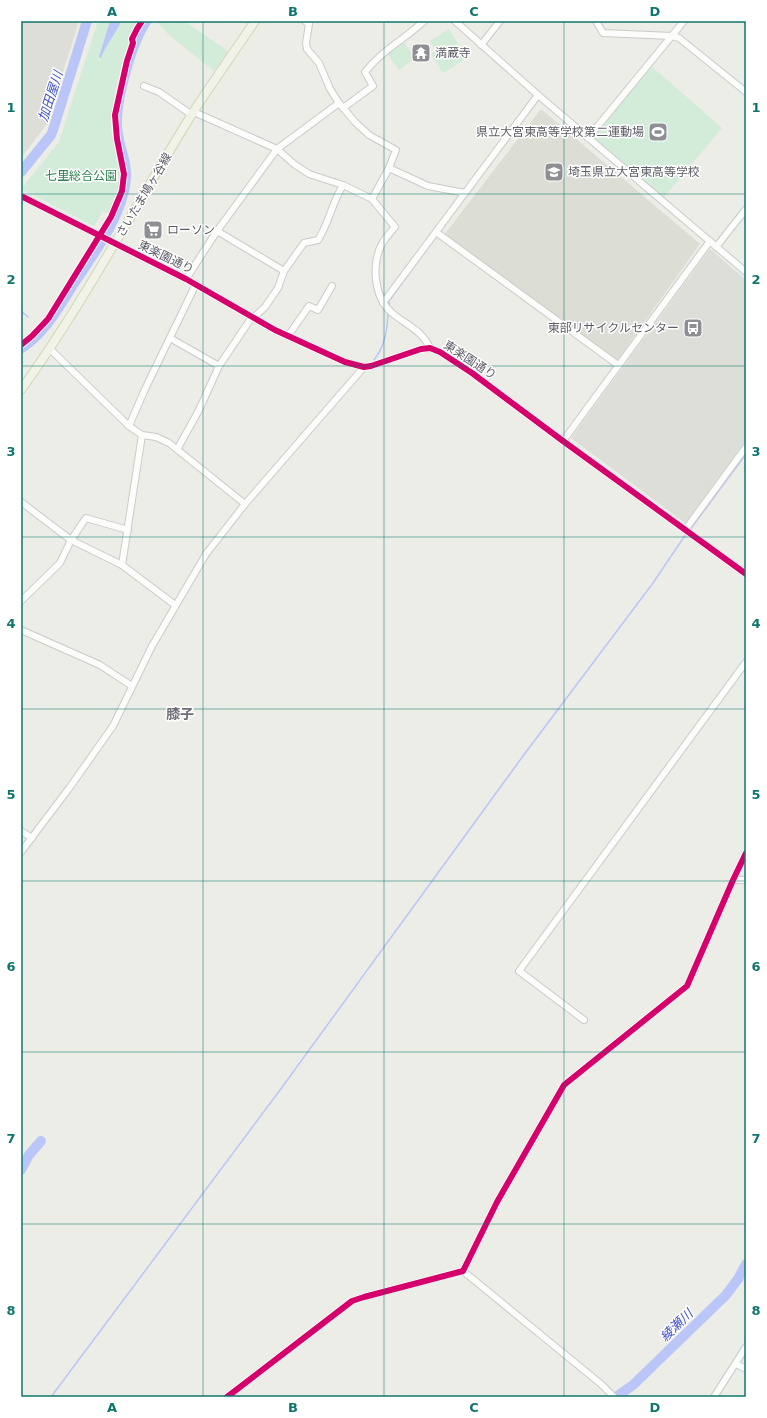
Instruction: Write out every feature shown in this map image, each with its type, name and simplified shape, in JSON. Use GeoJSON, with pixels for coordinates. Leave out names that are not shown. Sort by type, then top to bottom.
{"type":"FeatureCollection","features":[{"type":"Feature","properties":{"kind":"main road","name":"さいたま鳩ヶ谷線"},"geometry":{"type":"LineString","coordinates":[[21,390],[50,349],[113,243],[193,114],[255,21]]}},
{"type":"Feature","properties":{"kind":"street"},"geometry":{"type":"LineString","coordinates":[[305,21],[309,24],[306,42],[307,49],[319,62],[330,89],[341,105],[370,135],[396,150],[389,168],[372,199]]}},
{"type":"Feature","properties":{"kind":"street"},"geometry":{"type":"LineString","coordinates":[[186,279],[217,231],[277,149],[341,105],[373,86],[365,72],[370,65],[386,50],[424,21]]}},
{"type":"Feature","properties":{"kind":"street"},"geometry":{"type":"LineString","coordinates":[[455,21],[538,95],[746,272]]}},
{"type":"Feature","properties":{"kind":"street"},"geometry":{"type":"LineString","coordinates":[[481,45],[500,21]]}},
{"type":"Feature","properties":{"kind":"street"},"geometry":{"type":"LineString","coordinates":[[596,21],[603,33],[672,36],[680,38],[746,92]]}},
{"type":"Feature","properties":{"kind":"street"},"geometry":{"type":"LineString","coordinates":[[588,138],[684,21]]}},
{"type":"Feature","properties":{"kind":"street"},"geometry":{"type":"LineString","coordinates":[[144,86],[159,92],[193,114],[277,149],[294,164],[309,174],[343,185],[372,199],[396,227],[382,243],[377,259],[376,280],[383,303],[391,312],[426,340],[430,348]]}},
{"type":"Feature","properties":{"kind":"street"},"geometry":{"type":"LineString","coordinates":[[383,303],[538,95]]}},
{"type":"Feature","properties":{"kind":"street"},"geometry":{"type":"LineString","coordinates":[[389,168],[428,186],[465,193]]}},
{"type":"Feature","properties":{"kind":"street"},"geometry":{"type":"LineString","coordinates":[[178,448],[199,410],[219,366],[253,318],[265,307],[278,288],[284,272],[304,243],[318,240],[329,220],[335,197],[343,185]]}},
{"type":"Feature","properties":{"kind":"street","name":"東楽園通り"},"geometry":{"type":"LineString","coordinates":[[21,196],[196,284],[253,318],[288,336],[345,362],[364,366],[382,363],[411,351],[430,348],[454,359],[563,441],[746,574]]}},
{"type":"Feature","properties":{"kind":"street"},"geometry":{"type":"LineString","coordinates":[[716,246],[746,209]]}},
{"type":"Feature","properties":{"kind":"street"},"geometry":{"type":"LineString","coordinates":[[217,231],[284,272]]}},
{"type":"Feature","properties":{"kind":"street"},"geometry":{"type":"LineString","coordinates":[[436,232],[618,365]]}},
{"type":"Feature","properties":{"kind":"street"},"geometry":{"type":"LineString","coordinates":[[563,441],[710,241]]}},
{"type":"Feature","properties":{"kind":"street"},"geometry":{"type":"LineString","coordinates":[[129,426],[146,387],[196,284]]}},
{"type":"Feature","properties":{"kind":"street"},"geometry":{"type":"LineString","coordinates":[[288,336],[309,306],[318,310],[332,286]]}},
{"type":"Feature","properties":{"kind":"street"},"geometry":{"type":"LineString","coordinates":[[170,338],[219,366]]}},
{"type":"Feature","properties":{"kind":"street"},"geometry":{"type":"LineString","coordinates":[[50,349],[129,426],[142,435],[156,437],[169,442],[178,448],[245,504]]}},
{"type":"Feature","properties":{"kind":"street"},"geometry":{"type":"LineString","coordinates":[[21,852],[70,787],[113,726],[152,646],[206,554],[245,504],[364,366]]}},
{"type":"Feature","properties":{"kind":"street"},"geometry":{"type":"LineString","coordinates":[[122,566],[142,435]]}},
{"type":"Feature","properties":{"kind":"street"},"geometry":{"type":"LineString","coordinates":[[685,530],[746,447]]}},
{"type":"Feature","properties":{"kind":"street"},"geometry":{"type":"LineString","coordinates":[[21,502],[71,540],[122,566],[175,605]]}},
{"type":"Feature","properties":{"kind":"street"},"geometry":{"type":"LineString","coordinates":[[21,601],[60,563],[71,540],[86,518],[128,530]]}},
{"type":"Feature","properties":{"kind":"street"},"geometry":{"type":"LineString","coordinates":[[21,630],[100,665],[132,686]]}},
{"type":"Feature","properties":{"kind":"street"},"geometry":{"type":"LineString","coordinates":[[584,1020],[519,971],[746,662]]}},
{"type":"Feature","properties":{"kind":"street"},"geometry":{"type":"LineString","coordinates":[[21,831],[32,838]]}},
{"type":"Feature","properties":{"kind":"street"},"geometry":{"type":"LineString","coordinates":[[227,1397],[352,1301],[463,1271],[497,1202],[564,1085],[687,986],[733,880],[746,854]]}},
{"type":"Feature","properties":{"kind":"street"},"geometry":{"type":"LineString","coordinates":[[733,880],[746,880]]}},
{"type":"Feature","properties":{"kind":"street"},"geometry":{"type":"LineString","coordinates":[[463,1271],[606,1388],[614,1397]]}},
{"type":"Feature","properties":{"kind":"street"},"geometry":{"type":"LineString","coordinates":[[714,1397],[746,1347]]}},
{"type":"Feature","properties":{"kind":"street"},"geometry":{"type":"LineString","coordinates":[[736,1364],[746,1369]]}},
{"type":"Feature","properties":{"kind":"shaded area"},"geometry":{"type":"Polygon","coordinates":[[[21,21],[79,21],[47,124],[21,158],[21,21]]]}},
{"type":"Feature","properties":{"kind":"shaded area","name":"埼玉県立大宮東高等学校"},"geometry":{"type":"Polygon","coordinates":[[[541,109],[700,244],[616,362],[444,235],[541,109]]]}},
{"type":"Feature","properties":{"kind":"shaded area","name":"東部リサイクルセンター"},"geometry":{"type":"Polygon","coordinates":[[[710,249],[746,280],[746,440],[685,523],[571,438],[710,249]]]}},
{"type":"Feature","properties":{"kind":"green space","name":"七里総合公園"},"geometry":{"type":"Polygon","coordinates":[[[98,21],[140,21],[129,42],[124,57],[111,118],[111,129],[120,170],[119,187],[108,214],[103,211],[94,226],[21,189],[59,142],[98,21]]]}},
{"type":"Feature","properties":{"kind":"green space"},"geometry":{"type":"Polygon","coordinates":[[[160,21],[184,21],[228,51],[214,71],[169,35],[158,23],[160,21]]]}},
{"type":"Feature","properties":{"kind":"green space"},"geometry":{"type":"Polygon","coordinates":[[[449,29],[467,58],[443,73],[431,54],[436,50],[430,41],[449,29]]]}},
{"type":"Feature","properties":{"kind":"green space"},"geometry":{"type":"Polygon","coordinates":[[[403,40],[415,58],[399,70],[386,52],[403,40]]]}},
{"type":"Feature","properties":{"kind":"green space","name":"県立大宮東高等学校第二運動場"},"geometry":{"type":"Polygon","coordinates":[[[651,66],[722,128],[664,197],[593,137],[651,66]]]}},
{"type":"Feature","properties":{"kind":"water"},"geometry":{"type":"Polygon","coordinates":[[[110,21],[121,21],[101,58],[99,57],[110,21]]]}},
{"type":"Feature","properties":{"kind":"waterway","name":"加田屋川"},"geometry":{"type":"LineString","coordinates":[[21,172],[51,135],[87,21]]}},
{"type":"Feature","properties":{"kind":"waterway"},"geometry":{"type":"LineString","coordinates":[[21,351],[39,337],[60,310],[102,245],[122,206],[126,192],[128,172],[119,132],[119,114],[128,71],[143,30],[149,21]]}},
{"type":"Feature","properties":{"kind":"waterway"},"geometry":{"type":"LineString","coordinates":[[389,306],[389,301],[437,235]]}},
{"type":"Feature","properties":{"kind":"waterway"},"geometry":{"type":"LineString","coordinates":[[21,311],[28,317]]}},
{"type":"Feature","properties":{"kind":"waterway"},"geometry":{"type":"LineString","coordinates":[[374,360],[378,355],[385,338],[388,313]]}},
{"type":"Feature","properties":{"kind":"waterway"},"geometry":{"type":"LineString","coordinates":[[689,531],[746,454]]}},
{"type":"Feature","properties":{"kind":"waterway"},"geometry":{"type":"LineString","coordinates":[[51,1397],[280,1090],[523,756],[653,583],[686,534]]}},
{"type":"Feature","properties":{"kind":"waterway"},"geometry":{"type":"LineString","coordinates":[[21,1170],[29,1155],[41,1141]]}},
{"type":"Feature","properties":{"kind":"waterway","name":"綾瀬川"},"geometry":{"type":"LineString","coordinates":[[616,1397],[633,1385],[726,1295],[738,1279],[746,1264]]}},
{"type":"Feature","properties":{"kind":"cycle path"},"geometry":{"type":"LineString","coordinates":[[21,345],[48,319],[111,217],[122,191],[124,174],[117,139],[115,115],[127,61],[133,43],[132,39],[142,21]]}},
{"type":"Feature","properties":{"kind":"cycle path"},"geometry":{"type":"LineString","coordinates":[[21,196],[186,279],[275,330],[345,362],[364,367],[421,349],[430,348],[440,352],[472,373],[746,574]]}},
{"type":"Feature","properties":{"kind":"cycle path"},"geometry":{"type":"LineString","coordinates":[[227,1397],[352,1301],[463,1271],[497,1202],[564,1085],[687,986],[746,853]]}},
{"type":"Feature","properties":{"kind":"place","name":"満蔵寺"},"geometry":{"type":"Point","coordinates":[421,53]}},
{"type":"Feature","properties":{"kind":"place","name":"県立大宮東高等学校第二運動場"},"geometry":{"type":"Point","coordinates":[658,132]}},
{"type":"Feature","properties":{"kind":"place","name":"埼玉県立大宮東高等学校"},"geometry":{"type":"Point","coordinates":[554,172]}},
{"type":"Feature","properties":{"kind":"place","name":"ローソン"},"geometry":{"type":"Point","coordinates":[153,230]}},
{"type":"Feature","properties":{"kind":"place","name":"東部リサイクルセンター"},"geometry":{"type":"Point","coordinates":[693,328]}},
{"type":"Feature","properties":{"kind":"district","name":"膝子"},"geometry":{"type":"Point","coordinates":[180,714]}}]}
